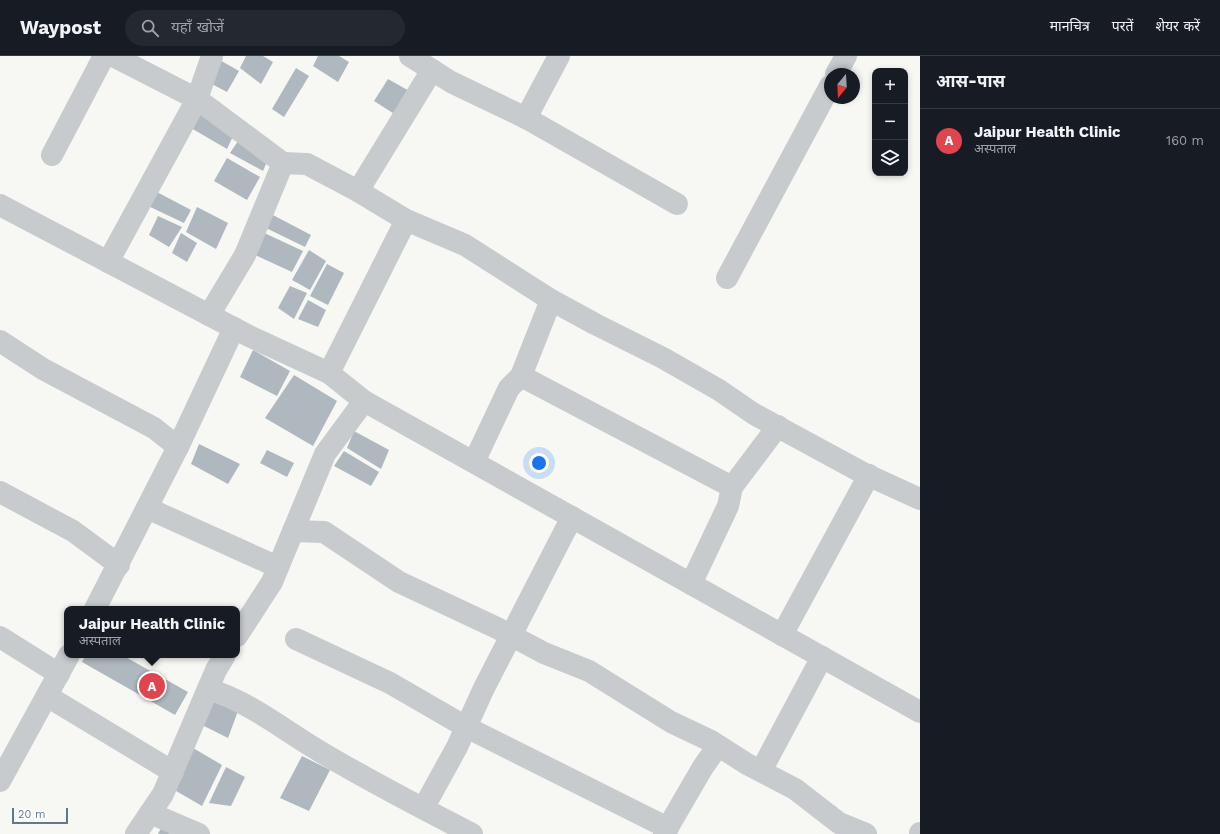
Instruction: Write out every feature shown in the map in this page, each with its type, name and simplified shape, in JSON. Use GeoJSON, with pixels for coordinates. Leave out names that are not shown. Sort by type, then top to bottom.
{"type":"FeatureCollection","features":[{"type":"Feature","properties":{"kind":"street"},"geometry":{"type":"LineString","coordinates":[[52,155],[104,56]]}},
{"type":"Feature","properties":{"kind":"street"},"geometry":{"type":"LineString","coordinates":[[113,56],[197,99],[283,163],[307,164],[358,191],[406,220],[465,245],[551,300],[663,358],[778,426],[869,475],[920,499]]}},
{"type":"Feature","properties":{"kind":"street"},"geometry":{"type":"LineString","coordinates":[[108,262],[197,99],[212,56]]}},
{"type":"Feature","properties":{"kind":"street"},"geometry":{"type":"LineString","coordinates":[[410,56],[451,82],[526,118],[676,204]]}},
{"type":"Feature","properties":{"kind":"street"},"geometry":{"type":"LineString","coordinates":[[526,118],[560,56]]}},
{"type":"Feature","properties":{"kind":"street"},"geometry":{"type":"LineString","coordinates":[[839,68],[846,56]]}},
{"type":"Feature","properties":{"kind":"street"},"geometry":{"type":"LineString","coordinates":[[358,191],[432,70]]}},
{"type":"Feature","properties":{"kind":"street"},"geometry":{"type":"LineString","coordinates":[[727,278],[824,97]]}},
{"type":"Feature","properties":{"kind":"street"},"geometry":{"type":"LineString","coordinates":[[209,315],[244,255],[283,163]]}},
{"type":"Feature","properties":{"kind":"street"},"geometry":{"type":"LineString","coordinates":[[0,206],[234,328],[329,373],[364,400],[920,712]]}},
{"type":"Feature","properties":{"kind":"street"},"geometry":{"type":"LineString","coordinates":[[329,373],[406,220]]}},
{"type":"Feature","properties":{"kind":"street"},"geometry":{"type":"LineString","coordinates":[[474,462],[509,388],[521,376],[551,300]]}},
{"type":"Feature","properties":{"kind":"street"},"geometry":{"type":"LineString","coordinates":[[97,606],[178,447],[234,328]]}},
{"type":"Feature","properties":{"kind":"street"},"geometry":{"type":"LineString","coordinates":[[0,341],[43,369],[154,428],[178,447]]}},
{"type":"Feature","properties":{"kind":"street"},"geometry":{"type":"LineString","coordinates":[[521,376],[732,487]]}},
{"type":"Feature","properties":{"kind":"street"},"geometry":{"type":"LineString","coordinates":[[240,631],[272,582],[325,454],[364,400]]}},
{"type":"Feature","properties":{"kind":"street"},"geometry":{"type":"LineString","coordinates":[[692,584],[728,506],[732,487],[778,426]]}},
{"type":"Feature","properties":{"kind":"street"},"geometry":{"type":"LineString","coordinates":[[782,635],[869,475]]}},
{"type":"Feature","properties":{"kind":"street"},"geometry":{"type":"LineString","coordinates":[[0,492],[73,532],[118,565]]}},
{"type":"Feature","properties":{"kind":"street"},"geometry":{"type":"LineString","coordinates":[[147,508],[278,567]]}},
{"type":"Feature","properties":{"kind":"street"},"geometry":{"type":"LineString","coordinates":[[424,807],[572,517]]}},
{"type":"Feature","properties":{"kind":"street"},"geometry":{"type":"LineString","coordinates":[[293,531],[324,532],[399,582],[544,653],[589,671],[671,722],[718,746],[795,790],[839,823],[866,834]]}},
{"type":"Feature","properties":{"kind":"street"},"geometry":{"type":"LineString","coordinates":[[0,637],[64,664],[0,781]]}},
{"type":"Feature","properties":{"kind":"street"},"geometry":{"type":"LineString","coordinates":[[296,639],[390,682],[466,727],[666,831],[703,767],[718,746]]}},
{"type":"Feature","properties":{"kind":"street"},"geometry":{"type":"LineString","coordinates":[[761,771],[822,657]]}},
{"type":"Feature","properties":{"kind":"street"},"geometry":{"type":"LineString","coordinates":[[136,834],[163,794],[216,670],[223,658]]}},
{"type":"Feature","properties":{"kind":"street"},"geometry":{"type":"LineString","coordinates":[[208,689],[227,694],[262,713],[312,746],[380,787],[424,807],[472,834]]}},
{"type":"Feature","properties":{"kind":"street"},"geometry":{"type":"LineString","coordinates":[[47,696],[173,772]]}},
{"type":"Feature","properties":{"kind":"street"},"geometry":{"type":"LineString","coordinates":[[150,813],[199,834]]}},
{"type":"Feature","properties":{"kind":"building"},"geometry":{"type":"Polygon","coordinates":[[[246,56],[263,56],[273,62],[261,84],[240,68],[246,56]]]}},
{"type":"Feature","properties":{"kind":"building"},"geometry":{"type":"Polygon","coordinates":[[[318,56],[339,56],[349,62],[338,82],[313,66],[318,56]]]}},
{"type":"Feature","properties":{"kind":"building"},"geometry":{"type":"Polygon","coordinates":[[[218,59],[239,71],[227,92],[206,81],[218,59]]]}},
{"type":"Feature","properties":{"kind":"building"},"geometry":{"type":"Polygon","coordinates":[[[296,68],[309,76],[284,117],[272,109],[296,68]]]}},
{"type":"Feature","properties":{"kind":"building"},"geometry":{"type":"Polygon","coordinates":[[[388,79],[411,92],[396,115],[374,101],[388,79]]]}},
{"type":"Feature","properties":{"kind":"building"},"geometry":{"type":"Polygon","coordinates":[[[199,110],[235,132],[227,149],[191,128],[199,110]]]}},
{"type":"Feature","properties":{"kind":"building"},"geometry":{"type":"Polygon","coordinates":[[[240,138],[269,157],[263,171],[230,153],[240,138]]]}},
{"type":"Feature","properties":{"kind":"building"},"geometry":{"type":"Polygon","coordinates":[[[227,158],[260,177],[247,200],[214,181],[227,158]]]}},
{"type":"Feature","properties":{"kind":"building"},"geometry":{"type":"Polygon","coordinates":[[[153,190],[191,210],[184,223],[146,205],[153,190]]]}},
{"type":"Feature","properties":{"kind":"building"},"geometry":{"type":"Polygon","coordinates":[[[197,207],[228,223],[216,249],[186,232],[197,207]]]}},
{"type":"Feature","properties":{"kind":"building"},"geometry":{"type":"Polygon","coordinates":[[[271,214],[311,235],[305,247],[264,227],[271,214]]]}},
{"type":"Feature","properties":{"kind":"building"},"geometry":{"type":"Polygon","coordinates":[[[158,216],[182,227],[169,247],[149,235],[158,216]]]}},
{"type":"Feature","properties":{"kind":"building"},"geometry":{"type":"Polygon","coordinates":[[[260,231],[303,251],[292,272],[253,254],[260,231]]]}},
{"type":"Feature","properties":{"kind":"building"},"geometry":{"type":"Polygon","coordinates":[[[181,233],[197,243],[187,262],[172,253],[181,233]]]}},
{"type":"Feature","properties":{"kind":"building"},"geometry":{"type":"Polygon","coordinates":[[[309,250],[326,261],[310,290],[292,280],[309,250]]]}},
{"type":"Feature","properties":{"kind":"building"},"geometry":{"type":"Polygon","coordinates":[[[327,264],[344,273],[328,305],[310,296],[327,264]]]}},
{"type":"Feature","properties":{"kind":"building"},"geometry":{"type":"Polygon","coordinates":[[[290,286],[307,293],[294,319],[278,308],[290,286]]]}},
{"type":"Feature","properties":{"kind":"building"},"geometry":{"type":"Polygon","coordinates":[[[308,300],[326,310],[318,327],[298,319],[308,300]]]}},
{"type":"Feature","properties":{"kind":"building"},"geometry":{"type":"Polygon","coordinates":[[[253,350],[290,371],[277,396],[240,377],[253,350]]]}},
{"type":"Feature","properties":{"kind":"building"},"geometry":{"type":"Polygon","coordinates":[[[294,375],[337,401],[313,446],[265,418],[294,375]]]}},
{"type":"Feature","properties":{"kind":"building"},"geometry":{"type":"Polygon","coordinates":[[[354,431],[389,450],[381,469],[347,448],[354,431]]]}},
{"type":"Feature","properties":{"kind":"building"},"geometry":{"type":"Polygon","coordinates":[[[199,444],[240,464],[228,484],[191,464],[199,444]]]}},
{"type":"Feature","properties":{"kind":"building"},"geometry":{"type":"Polygon","coordinates":[[[267,450],[294,463],[287,477],[260,463],[267,450]]]}},
{"type":"Feature","properties":{"kind":"building"},"geometry":{"type":"Polygon","coordinates":[[[344,451],[379,472],[371,486],[334,466],[344,451]]]}},
{"type":"Feature","properties":{"kind":"building"},"geometry":{"type":"Polygon","coordinates":[[[84,658],[127,658],[188,692],[175,715],[82,662],[84,658]]]}},
{"type":"Feature","properties":{"kind":"building"},"geometry":{"type":"Polygon","coordinates":[[[214,700],[238,711],[228,738],[200,724],[214,700]]]}},
{"type":"Feature","properties":{"kind":"building"},"geometry":{"type":"Polygon","coordinates":[[[193,748],[222,765],[202,806],[171,788],[193,748]]]}},
{"type":"Feature","properties":{"kind":"building"},"geometry":{"type":"Polygon","coordinates":[[[302,756],[330,770],[309,811],[280,798],[302,756]]]}},
{"type":"Feature","properties":{"kind":"building"},"geometry":{"type":"Polygon","coordinates":[[[226,767],[245,777],[231,806],[209,803],[226,767]]]}},
{"type":"Feature","properties":{"kind":"building"},"geometry":{"type":"Polygon","coordinates":[[[161,828],[171,834],[158,834],[161,828]]]}},
{"type":"Feature","properties":{"kind":"place","name":"Jaipur Health Clinic"},"geometry":{"type":"Point","coordinates":[152,686]}}]}
